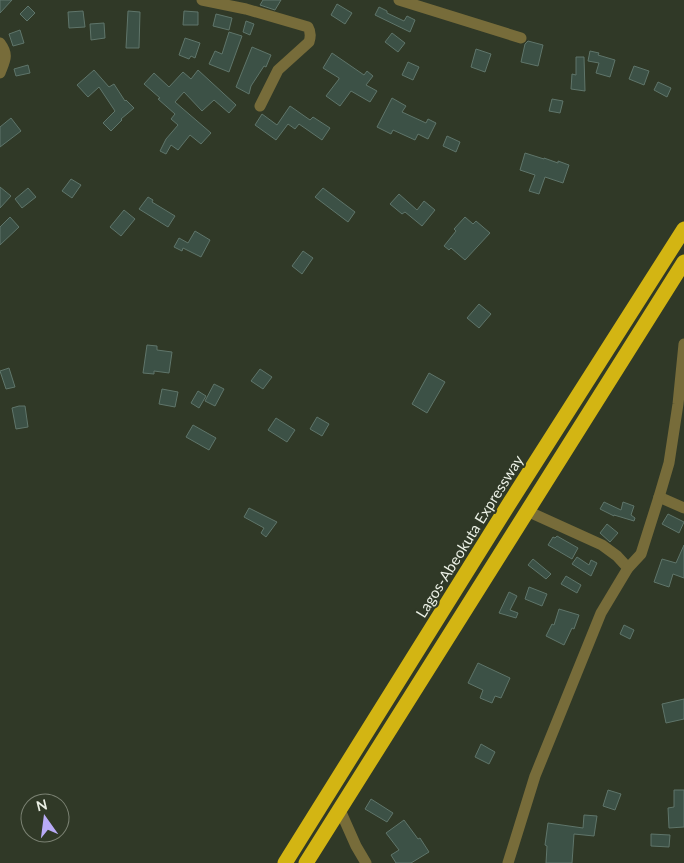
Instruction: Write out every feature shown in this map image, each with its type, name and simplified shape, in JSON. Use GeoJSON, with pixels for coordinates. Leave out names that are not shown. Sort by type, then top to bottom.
{"type":"FeatureCollection","features":[{"type":"Feature","properties":{"kind":"highway","name":"Lagos-Abeokuta Expressway"},"geometry":{"type":"LineString","coordinates":[[285,863],[509,504],[684,229]]}},
{"type":"Feature","properties":{"kind":"highway"},"geometry":{"type":"LineString","coordinates":[[306,863],[684,262]]}},
{"type":"Feature","properties":{"kind":"street"},"geometry":{"type":"LineString","coordinates":[[202,0],[246,9],[308,27],[310,32],[309,42],[278,70],[260,106]]}},
{"type":"Feature","properties":{"kind":"street"},"geometry":{"type":"LineString","coordinates":[[399,0],[521,38]]}},
{"type":"Feature","properties":{"kind":"street"},"geometry":{"type":"LineString","coordinates":[[0,43],[5,50],[6,57],[0,73]]}},
{"type":"Feature","properties":{"kind":"street"},"geometry":{"type":"LineString","coordinates":[[508,863],[535,776],[601,613],[628,568],[641,554],[669,463],[678,404],[684,344]]}},
{"type":"Feature","properties":{"kind":"street"},"geometry":{"type":"LineString","coordinates":[[659,497],[684,508]]}},
{"type":"Feature","properties":{"kind":"street"},"geometry":{"type":"LineString","coordinates":[[527,511],[602,545],[617,556],[628,568]]}},
{"type":"Feature","properties":{"kind":"street"},"geometry":{"type":"LineString","coordinates":[[340,810],[366,863]]}},
{"type":"Feature","properties":{"kind":"building"},"geometry":{"type":"Polygon","coordinates":[[[0,0],[12,0],[0,13],[0,0]]]}},
{"type":"Feature","properties":{"kind":"building"},"geometry":{"type":"Polygon","coordinates":[[[263,0],[281,0],[275,10],[260,5],[263,0]]]}},
{"type":"Feature","properties":{"kind":"building"},"geometry":{"type":"Polygon","coordinates":[[[337,4],[352,13],[345,24],[331,15],[337,4]]]}},
{"type":"Feature","properties":{"kind":"building"},"geometry":{"type":"Polygon","coordinates":[[[28,6],[35,13],[27,21],[20,14],[28,6]]]}},
{"type":"Feature","properties":{"kind":"building"},"geometry":{"type":"Polygon","coordinates":[[[379,7],[404,21],[407,16],[415,20],[410,32],[375,15],[379,7]]]}},
{"type":"Feature","properties":{"kind":"building"},"geometry":{"type":"Polygon","coordinates":[[[83,11],[85,27],[69,28],[68,12],[83,11]]]}},
{"type":"Feature","properties":{"kind":"building"},"geometry":{"type":"Polygon","coordinates":[[[128,11],[140,12],[139,48],[126,48],[128,11]]]}},
{"type":"Feature","properties":{"kind":"building"},"geometry":{"type":"Polygon","coordinates":[[[184,11],[198,12],[198,25],[183,25],[184,11]]]}},
{"type":"Feature","properties":{"kind":"building"},"geometry":{"type":"Polygon","coordinates":[[[216,14],[232,18],[229,30],[213,26],[216,14]]]}},
{"type":"Feature","properties":{"kind":"building"},"geometry":{"type":"Polygon","coordinates":[[[246,21],[254,24],[250,35],[243,32],[246,21]]]}},
{"type":"Feature","properties":{"kind":"building"},"geometry":{"type":"Polygon","coordinates":[[[104,23],[105,38],[91,40],[90,24],[104,23]]]}},
{"type":"Feature","properties":{"kind":"building"},"geometry":{"type":"Polygon","coordinates":[[[20,30],[24,43],[13,46],[9,34],[20,30]]]}},
{"type":"Feature","properties":{"kind":"building"},"geometry":{"type":"Polygon","coordinates":[[[229,32],[242,36],[229,72],[209,64],[215,51],[222,54],[229,32]]]}},
{"type":"Feature","properties":{"kind":"building"},"geometry":{"type":"Polygon","coordinates":[[[392,33],[405,43],[398,52],[385,42],[392,33]]]}},
{"type":"Feature","properties":{"kind":"building"},"geometry":{"type":"Polygon","coordinates":[[[185,38],[200,43],[195,58],[191,56],[189,59],[179,55],[185,38]]]}},
{"type":"Feature","properties":{"kind":"building"},"geometry":{"type":"Polygon","coordinates":[[[528,41],[543,45],[538,66],[521,62],[525,44],[528,41]]]}},
{"type":"Feature","properties":{"kind":"building"},"geometry":{"type":"Polygon","coordinates":[[[252,47],[271,55],[266,67],[264,66],[251,86],[249,94],[236,87],[252,47]]]}},
{"type":"Feature","properties":{"kind":"building"},"geometry":{"type":"Polygon","coordinates":[[[476,49],[491,54],[485,72],[471,67],[476,49]]]}},
{"type":"Feature","properties":{"kind":"building"},"geometry":{"type":"Polygon","coordinates":[[[590,51],[615,60],[610,77],[596,73],[599,63],[588,61],[590,51]]]}},
{"type":"Feature","properties":{"kind":"building"},"geometry":{"type":"Polygon","coordinates":[[[332,53],[364,75],[367,71],[373,76],[366,85],[377,91],[370,102],[351,91],[340,106],[326,96],[339,79],[323,68],[332,53]]]}},
{"type":"Feature","properties":{"kind":"building"},"geometry":{"type":"Polygon","coordinates":[[[576,57],[584,57],[585,91],[571,89],[572,74],[576,75],[576,57]]]}},
{"type":"Feature","properties":{"kind":"building"},"geometry":{"type":"Polygon","coordinates":[[[408,62],[419,67],[413,80],[402,75],[408,62]]]}},
{"type":"Feature","properties":{"kind":"building"},"geometry":{"type":"Polygon","coordinates":[[[28,65],[30,73],[16,76],[14,69],[28,65]]]}},
{"type":"Feature","properties":{"kind":"building"},"geometry":{"type":"Polygon","coordinates":[[[634,66],[649,71],[644,85],[629,79],[634,66]]]}},
{"type":"Feature","properties":{"kind":"building"},"geometry":{"type":"Polygon","coordinates":[[[94,70],[109,87],[114,84],[125,101],[134,108],[111,131],[103,123],[115,111],[99,87],[88,97],[77,85],[94,70]]]}},
{"type":"Feature","properties":{"kind":"building"},"geometry":{"type":"Polygon","coordinates":[[[198,70],[236,105],[229,113],[214,100],[202,111],[184,92],[175,102],[211,133],[201,144],[190,135],[178,150],[171,145],[166,154],[160,151],[166,139],[178,125],[171,119],[175,114],[144,84],[154,73],[169,87],[183,72],[191,79],[198,70]]]}},
{"type":"Feature","properties":{"kind":"building"},"geometry":{"type":"Polygon","coordinates":[[[658,82],[671,88],[667,97],[654,90],[658,82]]]}},
{"type":"Feature","properties":{"kind":"building"},"geometry":{"type":"Polygon","coordinates":[[[392,98],[406,106],[402,112],[426,123],[428,119],[436,123],[428,139],[418,134],[415,140],[393,130],[391,134],[377,127],[392,98]]]}},
{"type":"Feature","properties":{"kind":"building"},"geometry":{"type":"Polygon","coordinates":[[[552,99],[563,101],[560,113],[549,111],[552,99]]]}},
{"type":"Feature","properties":{"kind":"building"},"geometry":{"type":"Polygon","coordinates":[[[290,106],[310,120],[313,117],[330,128],[322,140],[299,124],[295,129],[288,124],[276,140],[255,125],[262,114],[277,125],[290,106]]]}},
{"type":"Feature","properties":{"kind":"building"},"geometry":{"type":"Polygon","coordinates":[[[11,118],[21,131],[0,147],[0,127],[11,118]]]}},
{"type":"Feature","properties":{"kind":"building"},"geometry":{"type":"Polygon","coordinates":[[[447,136],[460,142],[456,152],[443,146],[447,136]]]}},
{"type":"Feature","properties":{"kind":"building"},"geometry":{"type":"Polygon","coordinates":[[[525,153],[569,165],[563,183],[545,177],[539,194],[529,191],[535,175],[520,170],[525,153]]]}},
{"type":"Feature","properties":{"kind":"building"},"geometry":{"type":"Polygon","coordinates":[[[71,179],[81,185],[72,198],[62,191],[71,179]]]}},
{"type":"Feature","properties":{"kind":"building"},"geometry":{"type":"Polygon","coordinates":[[[0,187],[11,196],[0,208],[0,187]]]}},
{"type":"Feature","properties":{"kind":"building"},"geometry":{"type":"Polygon","coordinates":[[[28,188],[36,197],[22,208],[15,199],[28,188]]]}},
{"type":"Feature","properties":{"kind":"building"},"geometry":{"type":"Polygon","coordinates":[[[323,188],[355,212],[348,222],[315,197],[323,188]]]}},
{"type":"Feature","properties":{"kind":"building"},"geometry":{"type":"Polygon","coordinates":[[[399,194],[417,210],[424,201],[435,210],[422,226],[405,212],[402,214],[390,204],[399,194]]]}},
{"type":"Feature","properties":{"kind":"building"},"geometry":{"type":"Polygon","coordinates":[[[148,197],[153,200],[152,202],[175,216],[168,227],[139,209],[148,197]]]}},
{"type":"Feature","properties":{"kind":"building"},"geometry":{"type":"Polygon","coordinates":[[[124,210],[135,219],[121,236],[110,227],[124,210]]]}},
{"type":"Feature","properties":{"kind":"building"},"geometry":{"type":"Polygon","coordinates":[[[10,217],[19,227],[0,245],[0,227],[10,217]]]}},
{"type":"Feature","properties":{"kind":"building"},"geometry":{"type":"Polygon","coordinates":[[[465,217],[473,224],[476,221],[490,233],[465,260],[451,248],[449,250],[444,246],[456,231],[454,229],[465,217]]]}},
{"type":"Feature","properties":{"kind":"building"},"geometry":{"type":"Polygon","coordinates":[[[195,231],[210,240],[201,257],[183,248],[182,251],[174,247],[179,238],[188,243],[195,231]]]}},
{"type":"Feature","properties":{"kind":"building"},"geometry":{"type":"Polygon","coordinates":[[[303,251],[313,258],[302,274],[292,266],[303,251]]]}},
{"type":"Feature","properties":{"kind":"building"},"geometry":{"type":"Polygon","coordinates":[[[479,304],[491,314],[479,328],[467,318],[479,304]]]}},
{"type":"Feature","properties":{"kind":"building"},"geometry":{"type":"Polygon","coordinates":[[[147,345],[157,346],[157,350],[172,352],[169,373],[154,371],[154,374],[143,373],[147,345]]]}},
{"type":"Feature","properties":{"kind":"building"},"geometry":{"type":"Polygon","coordinates":[[[9,368],[15,387],[6,389],[0,371],[9,368]]]}},
{"type":"Feature","properties":{"kind":"building"},"geometry":{"type":"Polygon","coordinates":[[[260,369],[272,377],[263,389],[251,381],[260,369]]]}},
{"type":"Feature","properties":{"kind":"building"},"geometry":{"type":"Polygon","coordinates":[[[429,373],[445,382],[427,413],[412,404],[429,373]]]}},
{"type":"Feature","properties":{"kind":"building"},"geometry":{"type":"Polygon","coordinates":[[[214,384],[224,389],[215,406],[205,401],[214,384]]]}},
{"type":"Feature","properties":{"kind":"building"},"geometry":{"type":"Polygon","coordinates":[[[162,389],[178,392],[175,407],[159,404],[162,389]]]}},
{"type":"Feature","properties":{"kind":"building"},"geometry":{"type":"Polygon","coordinates":[[[198,391],[206,396],[199,408],[191,403],[198,391]]]}},
{"type":"Feature","properties":{"kind":"building"},"geometry":{"type":"Polygon","coordinates":[[[25,406],[28,427],[16,429],[12,408],[25,406]]]}},
{"type":"Feature","properties":{"kind":"building"},"geometry":{"type":"Polygon","coordinates":[[[317,417],[329,424],[322,436],[310,429],[317,417]]]}},
{"type":"Feature","properties":{"kind":"building"},"geometry":{"type":"Polygon","coordinates":[[[276,418],[295,430],[287,442],[268,430],[276,418]]]}},
{"type":"Feature","properties":{"kind":"building"},"geometry":{"type":"Polygon","coordinates":[[[193,425],[216,438],[209,450],[186,437],[193,425]]]}},
{"type":"Feature","properties":{"kind":"building"},"geometry":{"type":"Polygon","coordinates":[[[604,502],[621,510],[623,502],[634,506],[631,515],[635,518],[634,521],[614,516],[600,509],[604,502]]]}},
{"type":"Feature","properties":{"kind":"building"},"geometry":{"type":"Polygon","coordinates":[[[249,508],[277,522],[266,537],[261,533],[264,528],[244,517],[249,508]]]}},
{"type":"Feature","properties":{"kind":"building"},"geometry":{"type":"Polygon","coordinates":[[[668,514],[684,522],[679,533],[662,524],[668,514]]]}},
{"type":"Feature","properties":{"kind":"building"},"geometry":{"type":"Polygon","coordinates":[[[607,524],[618,533],[610,542],[600,533],[607,524]]]}},
{"type":"Feature","properties":{"kind":"building"},"geometry":{"type":"Polygon","coordinates":[[[557,536],[578,548],[572,559],[548,545],[553,537],[557,536]]]}},
{"type":"Feature","properties":{"kind":"building"},"geometry":{"type":"Polygon","coordinates":[[[684,545],[684,578],[673,574],[669,587],[654,582],[662,559],[676,563],[684,545]]]}},
{"type":"Feature","properties":{"kind":"building"},"geometry":{"type":"Polygon","coordinates":[[[577,557],[589,565],[591,560],[597,563],[591,576],[572,564],[577,557]]]}},
{"type":"Feature","properties":{"kind":"building"},"geometry":{"type":"Polygon","coordinates":[[[533,559],[551,574],[546,579],[528,565],[533,559]]]}},
{"type":"Feature","properties":{"kind":"building"},"geometry":{"type":"Polygon","coordinates":[[[566,576],[581,585],[577,593],[561,584],[566,576]]]}},
{"type":"Feature","properties":{"kind":"building"},"geometry":{"type":"Polygon","coordinates":[[[529,587],[547,594],[542,606],[525,599],[529,587]]]}},
{"type":"Feature","properties":{"kind":"building"},"geometry":{"type":"Polygon","coordinates":[[[509,592],[517,596],[510,610],[518,613],[516,618],[499,613],[509,592]]]}},
{"type":"Feature","properties":{"kind":"building"},"geometry":{"type":"Polygon","coordinates":[[[559,609],[579,615],[574,629],[572,628],[564,645],[546,636],[552,624],[554,625],[559,609]]]}},
{"type":"Feature","properties":{"kind":"building"},"geometry":{"type":"Polygon","coordinates":[[[624,625],[634,630],[630,639],[620,634],[624,625]]]}},
{"type":"Feature","properties":{"kind":"building"},"geometry":{"type":"Polygon","coordinates":[[[478,663],[510,678],[501,698],[495,696],[492,703],[480,698],[483,690],[468,683],[478,663]]]}},
{"type":"Feature","properties":{"kind":"building"},"geometry":{"type":"Polygon","coordinates":[[[684,699],[684,719],[666,723],[662,704],[684,699]]]}},
{"type":"Feature","properties":{"kind":"building"},"geometry":{"type":"Polygon","coordinates":[[[481,744],[495,752],[489,764],[475,757],[481,744]]]}},
{"type":"Feature","properties":{"kind":"building"},"geometry":{"type":"Polygon","coordinates":[[[608,790],[621,794],[615,810],[603,806],[608,790]]]}},
{"type":"Feature","properties":{"kind":"building"},"geometry":{"type":"Polygon","coordinates":[[[674,790],[684,790],[684,827],[669,828],[668,808],[674,807],[674,790]]]}},
{"type":"Feature","properties":{"kind":"building"},"geometry":{"type":"Polygon","coordinates":[[[371,799],[393,813],[387,822],[365,809],[371,799]]]}},
{"type":"Feature","properties":{"kind":"building"},"geometry":{"type":"Polygon","coordinates":[[[584,815],[597,816],[594,836],[574,834],[572,863],[546,863],[547,846],[545,845],[548,823],[583,828],[584,815]]]}},
{"type":"Feature","properties":{"kind":"building"},"geometry":{"type":"Polygon","coordinates":[[[404,820],[418,839],[420,838],[429,852],[411,863],[396,863],[391,855],[399,850],[386,833],[404,820]]]}},
{"type":"Feature","properties":{"kind":"building"},"geometry":{"type":"Polygon","coordinates":[[[651,834],[670,835],[669,847],[651,846],[651,834]]]}}]}
